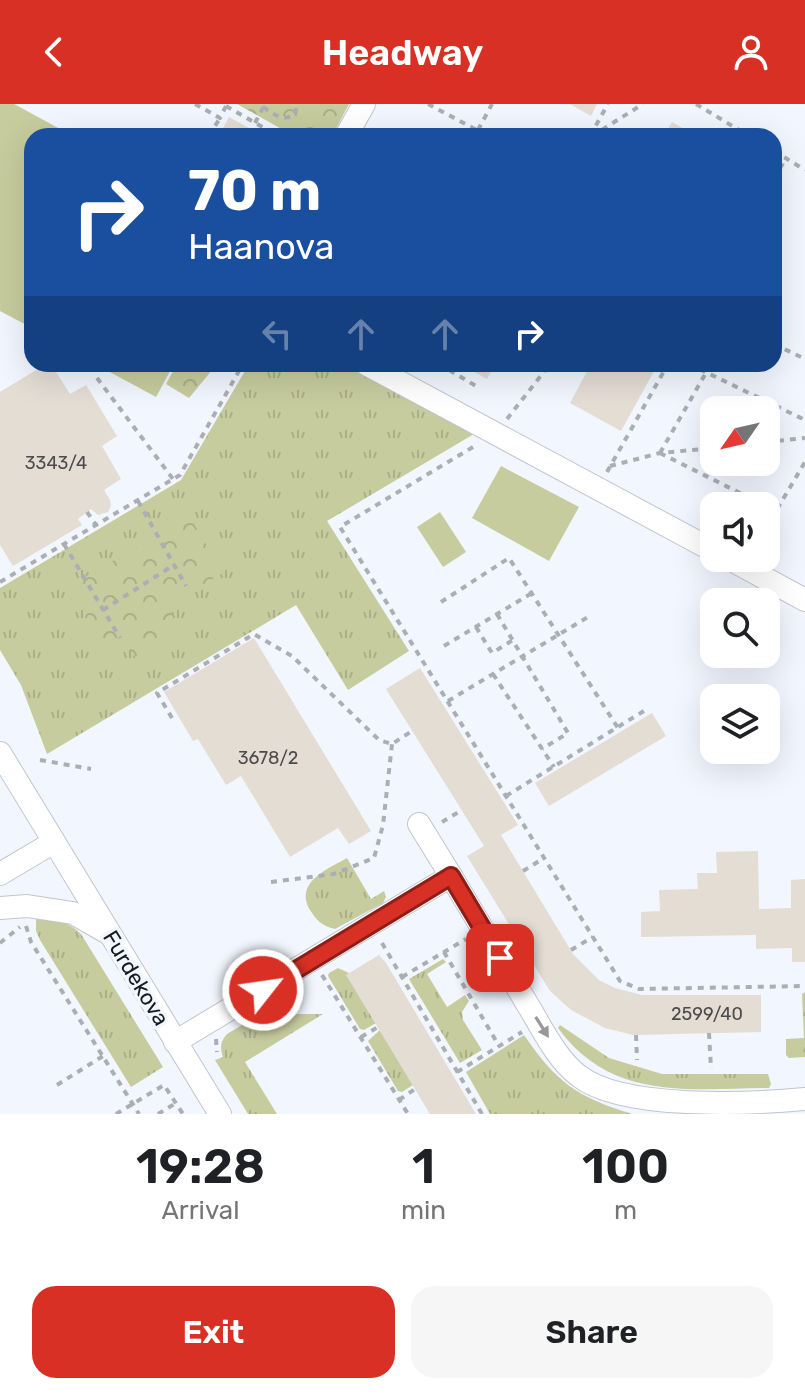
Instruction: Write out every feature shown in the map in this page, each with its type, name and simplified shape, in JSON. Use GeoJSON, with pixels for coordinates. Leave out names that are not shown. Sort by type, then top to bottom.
{"type":"FeatureCollection","features":[{"type":"Feature","properties":{"kind":"street"},"geometry":{"type":"LineString","coordinates":[[350,128],[364,104]]}},
{"type":"Feature","properties":{"kind":"street"},"geometry":{"type":"LineString","coordinates":[[381,372],[700,543]]}},
{"type":"Feature","properties":{"kind":"street"},"geometry":{"type":"LineString","coordinates":[[754,572],[805,600]]}},
{"type":"Feature","properties":{"kind":"street","name":"Furdekova"},"geometry":{"type":"LineString","coordinates":[[0,753],[220,1114]]}},
{"type":"Feature","properties":{"kind":"street"},"geometry":{"type":"LineString","coordinates":[[430,824],[455,882],[545,1033],[578,1076],[601,1089],[631,1097],[718,1109],[805,1099]]}},
{"type":"Feature","properties":{"kind":"street"},"geometry":{"type":"LineString","coordinates":[[3,878],[54,842]]}},
{"type":"Feature","properties":{"kind":"street"},"geometry":{"type":"LineString","coordinates":[[175,1042],[317,957],[455,882]]}},
{"type":"Feature","properties":{"kind":"street"},"geometry":{"type":"LineString","coordinates":[[0,908],[27,906],[73,913],[109,933]]}},
{"type":"Feature","properties":{"kind":"path"},"geometry":{"type":"LineString","coordinates":[[195,104],[220,118]]}},
{"type":"Feature","properties":{"kind":"path"},"geometry":{"type":"LineString","coordinates":[[255,123],[264,106],[279,118],[287,119],[295,115],[297,104]]}},
{"type":"Feature","properties":{"kind":"path"},"geometry":{"type":"LineString","coordinates":[[428,104],[474,128]]}},
{"type":"Feature","properties":{"kind":"path"},"geometry":{"type":"LineString","coordinates":[[479,128],[492,104]]}},
{"type":"Feature","properties":{"kind":"path"},"geometry":{"type":"LineString","coordinates":[[595,128],[608,104]]}},
{"type":"Feature","properties":{"kind":"path"},"geometry":{"type":"LineString","coordinates":[[604,128],[643,104]]}},
{"type":"Feature","properties":{"kind":"path"},"geometry":{"type":"LineString","coordinates":[[696,104],[736,128]]}},
{"type":"Feature","properties":{"kind":"path"},"geometry":{"type":"LineString","coordinates":[[214,128],[226,105],[264,128]]}},
{"type":"Feature","properties":{"kind":"path"},"geometry":{"type":"LineString","coordinates":[[782,156],[805,170]]}},
{"type":"Feature","properties":{"kind":"path"},"geometry":{"type":"LineString","coordinates":[[782,165],[786,158]]}},
{"type":"Feature","properties":{"kind":"path"},"geometry":{"type":"LineString","coordinates":[[782,348],[805,359]]}},
{"type":"Feature","properties":{"kind":"path"},"geometry":{"type":"LineString","coordinates":[[0,582],[180,475],[238,372]]}},
{"type":"Feature","properties":{"kind":"path"},"geometry":{"type":"LineString","coordinates":[[452,372],[476,386]]}},
{"type":"Feature","properties":{"kind":"path"},"geometry":{"type":"LineString","coordinates":[[544,372],[496,433],[340,527],[620,981],[639,989],[805,986]]}},
{"type":"Feature","properties":{"kind":"path"},"geometry":{"type":"LineString","coordinates":[[598,488],[663,372]]}},
{"type":"Feature","properties":{"kind":"path"},"geometry":{"type":"LineString","coordinates":[[660,453],[706,372],[805,420]]}},
{"type":"Feature","properties":{"kind":"path"},"geometry":{"type":"LineString","coordinates":[[97,378],[173,479]]}},
{"type":"Feature","properties":{"kind":"path"},"geometry":{"type":"LineString","coordinates":[[780,441],[805,438]]}},
{"type":"Feature","properties":{"kind":"path"},"geometry":{"type":"LineString","coordinates":[[610,466],[660,453],[700,449]]}},
{"type":"Feature","properties":{"kind":"path"},"geometry":{"type":"LineString","coordinates":[[660,453],[776,511],[805,462]]}},
{"type":"Feature","properties":{"kind":"path"},"geometry":{"type":"LineString","coordinates":[[137,500],[186,586]]}},
{"type":"Feature","properties":{"kind":"path"},"geometry":{"type":"LineString","coordinates":[[87,512],[96,525]]}},
{"type":"Feature","properties":{"kind":"path"},"geometry":{"type":"LineString","coordinates":[[64,544],[120,638]]}},
{"type":"Feature","properties":{"kind":"path"},"geometry":{"type":"LineString","coordinates":[[441,602],[509,558],[618,728]]}},
{"type":"Feature","properties":{"kind":"path"},"geometry":{"type":"LineString","coordinates":[[103,610],[174,565]]}},
{"type":"Feature","properties":{"kind":"path"},"geometry":{"type":"LineString","coordinates":[[444,646],[532,593]]}},
{"type":"Feature","properties":{"kind":"path"},"geometry":{"type":"LineString","coordinates":[[497,614],[568,733],[542,749]]}},
{"type":"Feature","properties":{"kind":"path"},"geometry":{"type":"LineString","coordinates":[[448,701],[588,617]]}},
{"type":"Feature","properties":{"kind":"path"},"geometry":{"type":"LineString","coordinates":[[476,627],[492,653],[513,640]]}},
{"type":"Feature","properties":{"kind":"path"},"geometry":{"type":"LineString","coordinates":[[172,718],[157,693],[254,634],[292,656],[379,740],[392,744]]}},
{"type":"Feature","properties":{"kind":"path"},"geometry":{"type":"LineString","coordinates":[[493,674],[554,767]]}},
{"type":"Feature","properties":{"kind":"path"},"geometry":{"type":"LineString","coordinates":[[506,796],[647,709]]}},
{"type":"Feature","properties":{"kind":"path"},"geometry":{"type":"LineString","coordinates":[[392,744],[412,731]]}},
{"type":"Feature","properties":{"kind":"path"},"geometry":{"type":"LineString","coordinates":[[271,882],[334,874],[374,858],[383,825],[392,744]]}},
{"type":"Feature","properties":{"kind":"path"},"geometry":{"type":"LineString","coordinates":[[40,760],[91,769]]}},
{"type":"Feature","properties":{"kind":"path"},"geometry":{"type":"LineString","coordinates":[[430,824],[462,810]]}},
{"type":"Feature","properties":{"kind":"path"},"geometry":{"type":"LineString","coordinates":[[523,871],[544,858]]}},
{"type":"Feature","properties":{"kind":"path"},"geometry":{"type":"LineString","coordinates":[[0,943],[25,924],[31,942],[139,1114]]}},
{"type":"Feature","properties":{"kind":"path"},"geometry":{"type":"LineString","coordinates":[[402,977],[470,936]]}},
{"type":"Feature","properties":{"kind":"path"},"geometry":{"type":"LineString","coordinates":[[378,937],[482,1114]]}},
{"type":"Feature","properties":{"kind":"path"},"geometry":{"type":"LineString","coordinates":[[571,950],[593,937]]}},
{"type":"Feature","properties":{"kind":"path"},"geometry":{"type":"LineString","coordinates":[[444,952],[499,1046]]}},
{"type":"Feature","properties":{"kind":"path"},"geometry":{"type":"LineString","coordinates":[[317,957],[321,972],[408,1114]]}},
{"type":"Feature","properties":{"kind":"path"},"geometry":{"type":"LineString","coordinates":[[361,1037],[378,1027]]}},
{"type":"Feature","properties":{"kind":"path"},"geometry":{"type":"LineString","coordinates":[[709,1033],[711,1069]]}},
{"type":"Feature","properties":{"kind":"path"},"geometry":{"type":"LineString","coordinates":[[636,1035],[637,1060]]}},
{"type":"Feature","properties":{"kind":"path"},"geometry":{"type":"LineString","coordinates":[[57,1085],[103,1056]]}},
{"type":"Feature","properties":{"kind":"path"},"geometry":{"type":"LineString","coordinates":[[116,1114],[164,1085],[183,1114]]}},
{"type":"Feature","properties":{"kind":"path"},"geometry":{"type":"LineString","coordinates":[[399,1100],[415,1089]]}},
{"type":"Feature","properties":{"kind":"path"},"geometry":{"type":"LineString","coordinates":[[158,1114],[176,1103]]}},
{"type":"Feature","properties":{"kind":"green space"},"geometry":{"type":"Polygon","coordinates":[[[0,104],[14,104],[58,128],[24,128],[24,324],[0,311],[0,104]]]}},
{"type":"Feature","properties":{"kind":"green space"},"geometry":{"type":"Polygon","coordinates":[[[237,104],[349,104],[336,128],[280,128],[237,104]]]}},
{"type":"Feature","properties":{"kind":"green space"},"geometry":{"type":"Polygon","coordinates":[[[110,372],[170,372],[156,397],[110,372]]]}},
{"type":"Feature","properties":{"kind":"green space"},"geometry":{"type":"Polygon","coordinates":[[[173,372],[210,372],[189,398],[166,384],[173,372]]]}},
{"type":"Feature","properties":{"kind":"green space"},"geometry":{"type":"Polygon","coordinates":[[[244,372],[360,372],[474,434],[327,521],[409,651],[348,690],[296,605],[47,754],[21,685],[0,650],[0,588],[181,480],[244,372]]]}},
{"type":"Feature","properties":{"kind":"green space"},"geometry":{"type":"Polygon","coordinates":[[[501,466],[579,507],[549,561],[472,518],[501,466]]]}},
{"type":"Feature","properties":{"kind":"green space"},"geometry":{"type":"Polygon","coordinates":[[[440,512],[466,552],[443,567],[417,527],[440,512]]]}},
{"type":"Feature","properties":{"kind":"green space"},"geometry":{"type":"Polygon","coordinates":[[[190,517],[223,573],[167,606],[182,634],[138,661],[123,639],[107,648],[69,586],[190,517]]]}},
{"type":"Feature","properties":{"kind":"green space"},"geometry":{"type":"Polygon","coordinates":[[[347,858],[371,899],[384,891],[386,897],[383,903],[335,929],[323,925],[315,917],[306,900],[306,892],[315,878],[347,858]]]}},
{"type":"Feature","properties":{"kind":"green space"},"geometry":{"type":"Polygon","coordinates":[[[36,915],[60,921],[81,934],[163,1067],[131,1087],[40,940],[36,931],[36,915]]]}},
{"type":"Feature","properties":{"kind":"green space"},"geometry":{"type":"Polygon","coordinates":[[[443,959],[446,962],[427,974],[447,1007],[465,995],[469,1001],[462,1012],[463,1020],[482,1050],[460,1063],[409,979],[443,959]]]}},
{"type":"Feature","properties":{"kind":"green space"},"geometry":{"type":"Polygon","coordinates":[[[338,968],[349,973],[347,975],[376,1023],[364,1030],[360,1029],[328,976],[338,968]]]}},
{"type":"Feature","properties":{"kind":"green space"},"geometry":{"type":"Polygon","coordinates":[[[805,992],[805,1057],[789,1058],[786,1055],[786,1039],[804,1038],[802,994],[805,992]]]}},
{"type":"Feature","properties":{"kind":"green space"},"geometry":{"type":"Polygon","coordinates":[[[286,999],[296,1014],[323,1014],[245,1062],[277,1114],[248,1114],[215,1060],[223,1057],[221,1045],[227,1034],[286,999]]]}},
{"type":"Feature","properties":{"kind":"green space"},"geometry":{"type":"Polygon","coordinates":[[[560,1025],[609,1058],[662,1074],[768,1074],[771,1084],[769,1088],[681,1089],[627,1079],[602,1068],[579,1052],[558,1028],[560,1025]]]}},
{"type":"Feature","properties":{"kind":"green space"},"geometry":{"type":"Polygon","coordinates":[[[380,1030],[413,1085],[402,1092],[398,1091],[368,1041],[380,1030]]]}},
{"type":"Feature","properties":{"kind":"green space"},"geometry":{"type":"Polygon","coordinates":[[[524,1035],[547,1065],[570,1086],[597,1101],[632,1114],[490,1114],[466,1072],[524,1035]]]}},
{"type":"Feature","properties":{"kind":"building"},"geometry":{"type":"Polygon","coordinates":[[[570,104],[597,104],[591,116],[570,104]]]}},
{"type":"Feature","properties":{"kind":"building"},"geometry":{"type":"Polygon","coordinates":[[[229,117],[249,128],[223,128],[229,117]]]}},
{"type":"Feature","properties":{"kind":"building"},"geometry":{"type":"Polygon","coordinates":[[[672,122],[682,128],[669,128],[672,122]]]}},
{"type":"Feature","properties":{"kind":"building"},"geometry":{"type":"Polygon","coordinates":[[[33,372],[56,372],[70,394],[86,385],[117,436],[102,446],[121,479],[104,490],[110,500],[108,512],[98,515],[91,509],[78,519],[82,525],[13,566],[0,545],[0,392],[33,372]]]}},
{"type":"Feature","properties":{"kind":"building"},"geometry":{"type":"Polygon","coordinates":[[[474,372],[491,372],[487,379],[474,372]]]}},
{"type":"Feature","properties":{"kind":"building"},"geometry":{"type":"Polygon","coordinates":[[[587,372],[654,372],[621,431],[570,403],[587,372]]]}},
{"type":"Feature","properties":{"kind":"building"},"geometry":{"type":"Polygon","coordinates":[[[254,638],[371,831],[349,844],[338,828],[290,857],[241,776],[226,785],[198,739],[193,741],[164,692],[254,638]]]}},
{"type":"Feature","properties":{"kind":"building"},"geometry":{"type":"Polygon","coordinates":[[[420,668],[518,825],[501,835],[573,954],[599,980],[642,995],[761,995],[761,1032],[633,1035],[605,1028],[571,1010],[550,991],[467,856],[484,846],[386,689],[420,668]]]}},
{"type":"Feature","properties":{"kind":"building"},"geometry":{"type":"Polygon","coordinates":[[[652,713],[666,736],[549,806],[535,783],[652,713]]]}},
{"type":"Feature","properties":{"kind":"building"},"geometry":{"type":"Polygon","coordinates":[[[758,851],[759,909],[791,908],[791,880],[805,879],[805,962],[792,962],[792,948],[756,949],[756,935],[641,937],[641,912],[660,911],[659,890],[698,889],[697,873],[717,873],[716,852],[758,851]]]}},
{"type":"Feature","properties":{"kind":"building"},"geometry":{"type":"Polygon","coordinates":[[[379,955],[476,1114],[430,1114],[346,975],[379,955]]]}},
{"type":"Feature","properties":{"kind":"route"},"geometry":{"type":"LineString","coordinates":[[263,990],[451,876],[500,958]]}}]}
